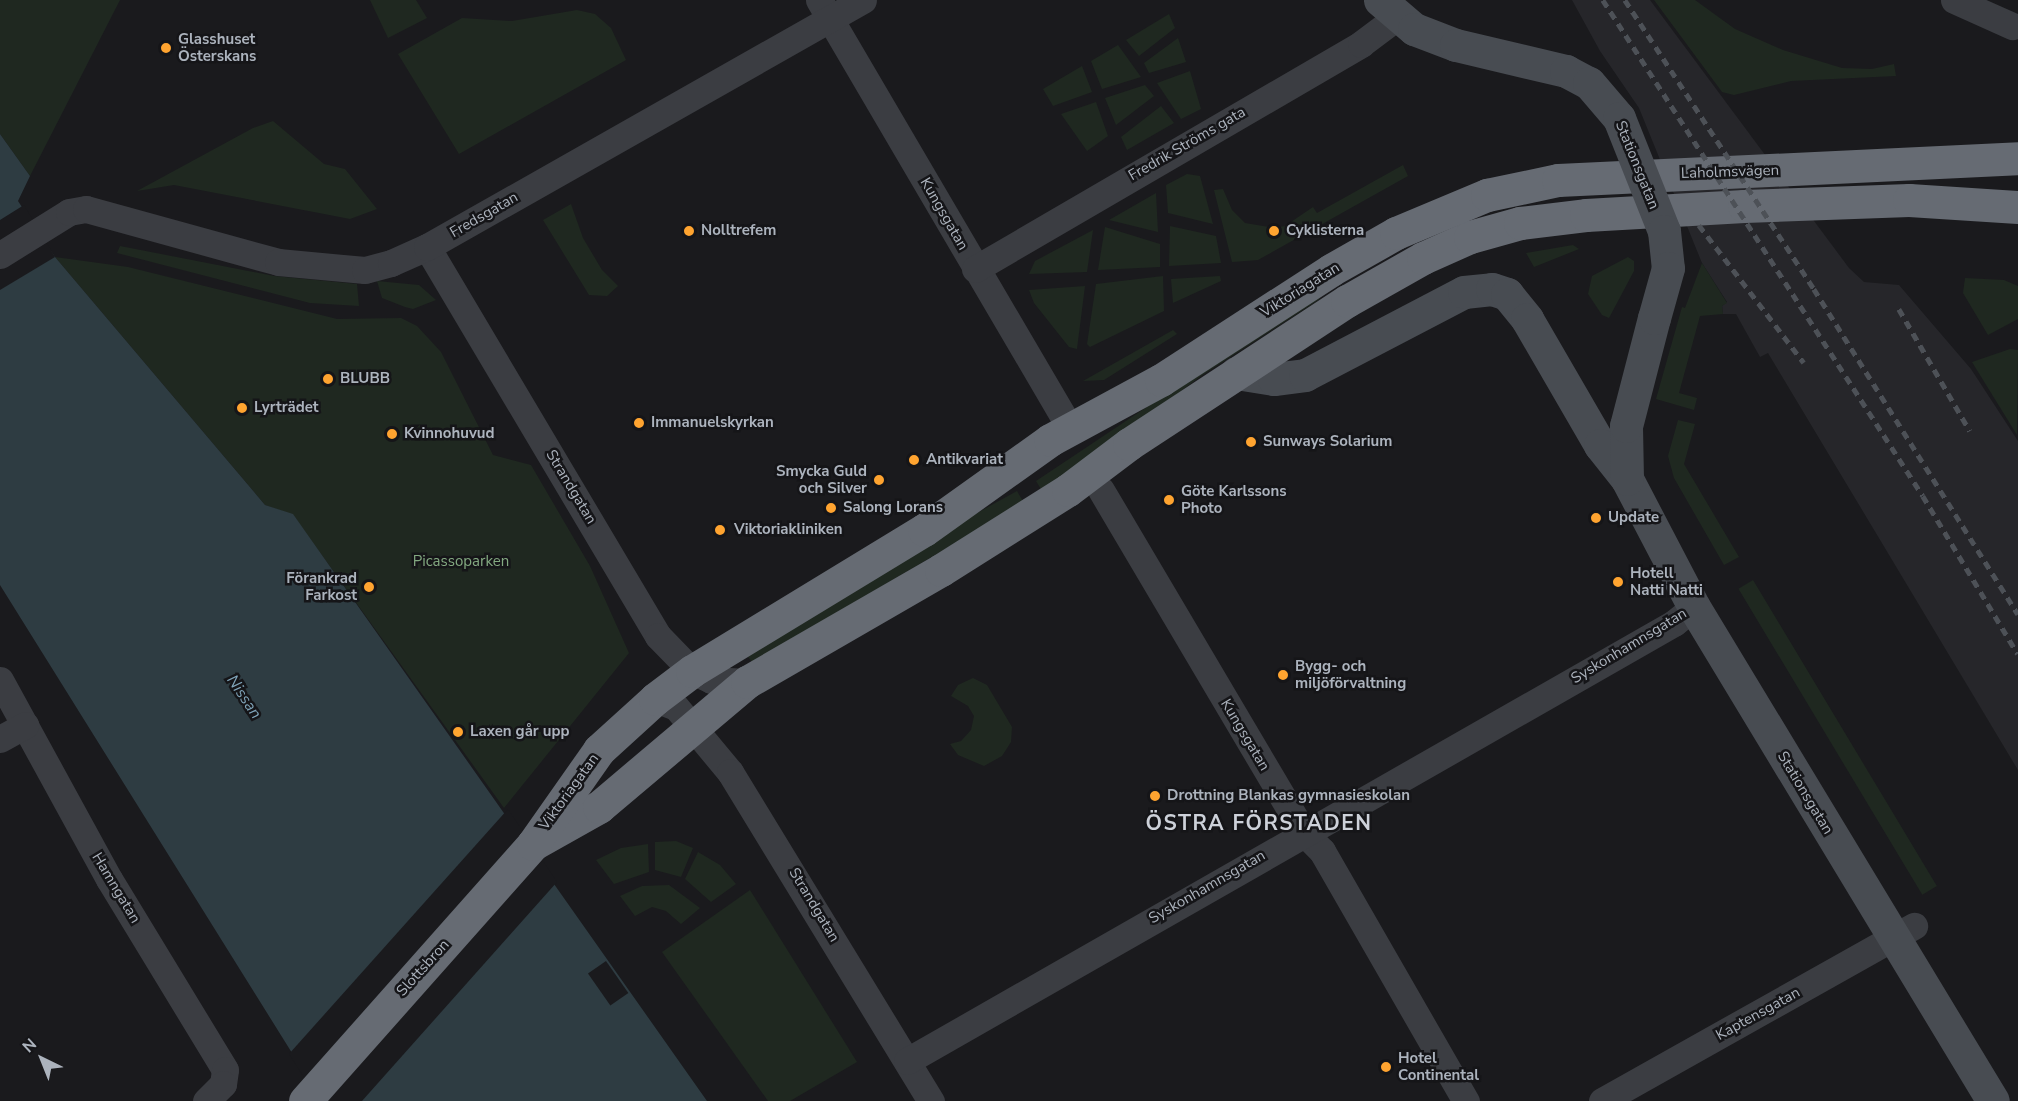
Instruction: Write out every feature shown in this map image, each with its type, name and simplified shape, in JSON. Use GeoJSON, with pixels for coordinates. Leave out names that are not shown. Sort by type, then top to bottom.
{"type":"FeatureCollection","features":[{"type":"Feature","properties":{"kind":"highway","name":"Laholmsvägen"},"geometry":{"type":"LineString","coordinates":[[1445,210],[1487,195],[1558,180],[2018,158]]}},
{"type":"Feature","properties":{"kind":"highway","name":"Viktoriagatan"},"geometry":{"type":"LineString","coordinates":[[533,844],[599,750],[675,711],[747,682],[941,570],[1068,490],[1129,444],[1390,275],[1470,237],[1520,223],[1575,217],[1744,206],[1909,201],[2018,207]]}},
{"type":"Feature","properties":{"kind":"highway","name":"Viktoriagatan"},"geometry":{"type":"LineString","coordinates":[[533,844],[599,807],[654,760],[692,671],[924,530],[1013,464],[1070,428],[1161,380],[1331,270],[1445,210]]}},
{"type":"Feature","properties":{"kind":"highway","name":"Viktoriagatan"},"geometry":{"type":"LineString","coordinates":[[924,530],[1024,482],[1079,446],[1161,380]]}},
{"type":"Feature","properties":{"kind":"highway","name":"Viktoriagatan"},"geometry":{"type":"LineString","coordinates":[[941,570],[1049,524],[1101,490],[1193,403]]}},
{"type":"Feature","properties":{"kind":"highway","name":"Slottsbron"},"geometry":{"type":"LineString","coordinates":[[308,1097],[533,844]]}},
{"type":"Feature","properties":{"kind":"street","name":"Fredsgatan"},"geometry":{"type":"LineString","coordinates":[[0,255],[54,223],[86,209],[278,262],[326,269],[365,270],[427,247],[824,8],[863,0]]}},
{"type":"Feature","properties":{"kind":"street"},"geometry":{"type":"LineString","coordinates":[[1954,0],[2012,26]]}},
{"type":"Feature","properties":{"kind":"street","name":"Kungsgatan"},"geometry":{"type":"LineString","coordinates":[[824,8],[1070,428]]}},
{"type":"Feature","properties":{"kind":"street","name":"Fredrik Ströms gata"},"geometry":{"type":"LineString","coordinates":[[975,269],[1361,44],[1389,9]]}},
{"type":"Feature","properties":{"kind":"street","name":"Stationsgatan"},"geometry":{"type":"LineString","coordinates":[[1389,9],[1414,29],[1456,45],[1566,71],[1588,83],[1619,118],[1664,231],[1668,268],[1626,426],[1627,479]]}},
{"type":"Feature","properties":{"kind":"street","name":"Strandgatan"},"geometry":{"type":"LineString","coordinates":[[427,247],[648,620],[672,654],[692,671],[711,680],[747,682]]}},
{"type":"Feature","properties":{"kind":"street","name":"Stationsgatan"},"geometry":{"type":"LineString","coordinates":[[1236,373],[1274,379],[1305,375],[1464,292],[1478,288],[1507,294],[1527,319],[1600,445],[1627,479],[1694,607],[1903,933],[1993,1101]]}},
{"type":"Feature","properties":{"kind":"street","name":"Kungsgatan"},"geometry":{"type":"LineString","coordinates":[[1101,490],[1303,832],[1322,851],[1466,1101]]}},
{"type":"Feature","properties":{"kind":"street","name":"Syskonhamnsgatan"},"geometry":{"type":"LineString","coordinates":[[907,1061],[1303,832],[1674,623],[1694,607]]}},
{"type":"Feature","properties":{"kind":"street","name":"Hamngatan"},"geometry":{"type":"LineString","coordinates":[[0,680],[109,879],[214,1048],[225,1070],[211,1098]]}},
{"type":"Feature","properties":{"kind":"street","name":"Strandgatan"},"geometry":{"type":"LineString","coordinates":[[675,711],[730,772],[782,852],[931,1101]]}},
{"type":"Feature","properties":{"kind":"street"},"geometry":{"type":"LineString","coordinates":[[0,739],[25,725]]}},
{"type":"Feature","properties":{"kind":"street","name":"Kaptensgatan"},"geometry":{"type":"LineString","coordinates":[[1602,1101],[1903,933]]}},
{"type":"Feature","properties":{"kind":"shaded area"},"geometry":{"type":"Polygon","coordinates":[[[1572,0],[1650,0],[1849,268],[1864,282],[1899,285],[1971,369],[2018,441],[2018,770],[1768,353],[1760,357],[1736,314],[1723,314],[1722,306],[1727,302],[1702,263],[1639,108],[1600,51],[1572,0]]]}},
{"type":"Feature","properties":{"kind":"green space"},"geometry":{"type":"Polygon","coordinates":[[[0,0],[120,0],[30,176],[0,134],[0,0]]]}},
{"type":"Feature","properties":{"kind":"green space"},"geometry":{"type":"Polygon","coordinates":[[[370,0],[416,0],[427,18],[388,38],[370,0]]]}},
{"type":"Feature","properties":{"kind":"green space"},"geometry":{"type":"Polygon","coordinates":[[[1654,0],[1695,0],[1735,29],[1783,50],[1842,68],[1872,69],[1894,64],[1896,76],[1791,81],[1734,95],[1722,92],[1654,0]]]}},
{"type":"Feature","properties":{"kind":"green space"},"geometry":{"type":"Polygon","coordinates":[[[577,10],[595,14],[611,28],[626,60],[459,154],[398,54],[462,18],[512,21],[577,10]]]}},
{"type":"Feature","properties":{"kind":"green space"},"geometry":{"type":"Polygon","coordinates":[[[1169,14],[1175,28],[1139,56],[1126,40],[1169,14]]]}},
{"type":"Feature","properties":{"kind":"green space"},"geometry":{"type":"Polygon","coordinates":[[[1178,38],[1186,62],[1149,73],[1144,63],[1178,38]]]}},
{"type":"Feature","properties":{"kind":"green space"},"geometry":{"type":"Polygon","coordinates":[[[1118,45],[1141,77],[1102,89],[1091,61],[1118,45]]]}},
{"type":"Feature","properties":{"kind":"green space"},"geometry":{"type":"Polygon","coordinates":[[[1082,66],[1092,92],[1053,106],[1043,89],[1082,66]]]}},
{"type":"Feature","properties":{"kind":"green space"},"geometry":{"type":"Polygon","coordinates":[[[1190,71],[1201,109],[1181,119],[1157,83],[1190,71]]]}},
{"type":"Feature","properties":{"kind":"green space"},"geometry":{"type":"Polygon","coordinates":[[[1145,85],[1154,96],[1116,125],[1105,98],[1145,85]]]}},
{"type":"Feature","properties":{"kind":"green space"},"geometry":{"type":"Polygon","coordinates":[[[1096,102],[1108,136],[1087,151],[1061,114],[1096,102]]]}},
{"type":"Feature","properties":{"kind":"green space"},"geometry":{"type":"Polygon","coordinates":[[[1161,106],[1174,123],[1127,150],[1121,137],[1161,106]]]}},
{"type":"Feature","properties":{"kind":"green space"},"geometry":{"type":"Polygon","coordinates":[[[273,121],[324,164],[345,169],[377,209],[350,219],[174,185],[137,191],[253,128],[273,121]]]}},
{"type":"Feature","properties":{"kind":"green space"},"geometry":{"type":"Polygon","coordinates":[[[1403,165],[1408,176],[1258,260],[1232,262],[1214,190],[1223,189],[1232,210],[1245,223],[1275,228],[1285,226],[1313,207],[1317,213],[1403,165]]]}},
{"type":"Feature","properties":{"kind":"green space"},"geometry":{"type":"Polygon","coordinates":[[[1187,174],[1200,176],[1213,224],[1168,213],[1166,185],[1187,174]]]}},
{"type":"Feature","properties":{"kind":"green space"},"geometry":{"type":"Polygon","coordinates":[[[1156,193],[1158,232],[1109,220],[1156,193]]]}},
{"type":"Feature","properties":{"kind":"green space"},"geometry":{"type":"Polygon","coordinates":[[[571,204],[583,238],[602,270],[618,286],[607,296],[589,295],[543,220],[571,204]]]}},
{"type":"Feature","properties":{"kind":"green space"},"geometry":{"type":"Polygon","coordinates":[[[1170,226],[1216,236],[1221,263],[1169,266],[1170,226]]]}},
{"type":"Feature","properties":{"kind":"green space"},"geometry":{"type":"Polygon","coordinates":[[[1105,227],[1160,244],[1160,267],[1098,270],[1105,227]]]}},
{"type":"Feature","properties":{"kind":"green space"},"geometry":{"type":"Polygon","coordinates":[[[1093,230],[1087,272],[1029,274],[1035,261],[1093,230]]]}},
{"type":"Feature","properties":{"kind":"green space"},"geometry":{"type":"Polygon","coordinates":[[[1573,245],[1579,249],[1534,267],[1526,253],[1573,245]]]}},
{"type":"Feature","properties":{"kind":"green space"},"geometry":{"type":"Polygon","coordinates":[[[120,246],[274,276],[357,284],[359,306],[310,303],[117,253],[120,246]]]}},
{"type":"Feature","properties":{"kind":"green space","name":"Picassoparken"},"geometry":{"type":"Polygon","coordinates":[[[55,257],[128,267],[337,319],[401,318],[417,326],[441,352],[493,455],[531,465],[590,566],[629,653],[504,808],[293,515],[265,505],[55,257]]]}},
{"type":"Feature","properties":{"kind":"green space"},"geometry":{"type":"Polygon","coordinates":[[[1628,257],[1634,261],[1634,271],[1609,318],[1602,315],[1588,294],[1592,276],[1628,257]]]}},
{"type":"Feature","properties":{"kind":"green space"},"geometry":{"type":"Polygon","coordinates":[[[1702,263],[1727,303],[1722,306],[1723,314],[1700,316],[1679,393],[1697,398],[1694,410],[1656,399],[1682,307],[1685,308],[1702,263]]]}},
{"type":"Feature","properties":{"kind":"green space"},"geometry":{"type":"Polygon","coordinates":[[[1163,276],[1164,311],[1090,347],[1087,344],[1096,284],[1163,276]]]}},
{"type":"Feature","properties":{"kind":"green space"},"geometry":{"type":"Polygon","coordinates":[[[1220,276],[1221,281],[1173,303],[1171,279],[1220,276]]]}},
{"type":"Feature","properties":{"kind":"green space"},"geometry":{"type":"Polygon","coordinates":[[[1965,278],[2004,280],[2018,286],[2018,319],[1988,335],[1963,293],[1965,278]]]}},
{"type":"Feature","properties":{"kind":"green space"},"geometry":{"type":"Polygon","coordinates":[[[377,281],[419,285],[436,300],[413,309],[405,307],[382,298],[377,281]]]}},
{"type":"Feature","properties":{"kind":"green space"},"geometry":{"type":"Polygon","coordinates":[[[1085,286],[1077,349],[1069,347],[1034,303],[1029,290],[1085,286]]]}},
{"type":"Feature","properties":{"kind":"green space"},"geometry":{"type":"Polygon","coordinates":[[[1316,294],[1320,299],[1201,376],[1044,494],[1036,481],[1316,294]]]}},
{"type":"Feature","properties":{"kind":"green space"},"geometry":{"type":"Polygon","coordinates":[[[1173,330],[1177,334],[1104,380],[1083,381],[1173,330]]]}},
{"type":"Feature","properties":{"kind":"green space"},"geometry":{"type":"Polygon","coordinates":[[[2010,349],[2018,350],[2017,435],[1972,362],[2010,349]]]}},
{"type":"Feature","properties":{"kind":"green space"},"geometry":{"type":"Polygon","coordinates":[[[1678,420],[1695,424],[1684,464],[1739,557],[1724,565],[1674,478],[1668,456],[1678,420]]]}},
{"type":"Feature","properties":{"kind":"green space"},"geometry":{"type":"Polygon","coordinates":[[[1017,491],[1024,503],[752,662],[745,653],[928,540],[1017,491]]]}},
{"type":"Feature","properties":{"kind":"green space"},"geometry":{"type":"Polygon","coordinates":[[[1753,580],[1937,886],[1922,895],[1738,589],[1753,580]]]}},
{"type":"Feature","properties":{"kind":"green space"},"geometry":{"type":"Polygon","coordinates":[[[973,678],[987,685],[1012,727],[1011,742],[1002,756],[984,766],[958,755],[950,744],[961,741],[971,730],[974,716],[968,706],[951,696],[958,685],[973,678]]]}},
{"type":"Feature","properties":{"kind":"green space"},"geometry":{"type":"Polygon","coordinates":[[[676,841],[693,848],[681,877],[655,870],[655,842],[676,841]]]}},
{"type":"Feature","properties":{"kind":"green space"},"geometry":{"type":"Polygon","coordinates":[[[648,844],[649,872],[614,884],[596,860],[621,848],[648,844]]]}},
{"type":"Feature","properties":{"kind":"green space"},"geometry":{"type":"Polygon","coordinates":[[[698,852],[720,865],[736,884],[711,902],[685,879],[698,852]]]}},
{"type":"Feature","properties":{"kind":"green space"},"geometry":{"type":"Polygon","coordinates":[[[669,885],[700,908],[681,924],[666,911],[652,907],[635,916],[620,896],[642,886],[669,885]]]}},
{"type":"Feature","properties":{"kind":"green space"},"geometry":{"type":"Polygon","coordinates":[[[750,890],[857,1062],[790,1101],[768,1101],[662,952],[750,890]]]}},
{"type":"Feature","properties":{"kind":"water","name":"Nissan"},"geometry":{"type":"Polygon","coordinates":[[[0,134],[30,176],[18,201],[55,257],[265,505],[293,514],[707,1101],[322,1101],[0,585],[0,134]]]}},
{"type":"Feature","properties":{"kind":"pier"},"geometry":{"type":"Polygon","coordinates":[[[24,205],[55,257],[0,290],[0,220],[24,205]]]}},
{"type":"Feature","properties":{"kind":"pier"},"geometry":{"type":"Polygon","coordinates":[[[508,809],[557,882],[362,1101],[319,1101],[289,1054],[508,809]]]}},
{"type":"Feature","properties":{"kind":"pier"},"geometry":{"type":"Polygon","coordinates":[[[606,961],[628,993],[610,1006],[588,974],[606,961]]]}},
{"type":"Feature","properties":{"kind":"railway"},"geometry":{"type":"LineString","coordinates":[[1603,0],[1923,496],[2018,654]]}},
{"type":"Feature","properties":{"kind":"railway"},"geometry":{"type":"LineString","coordinates":[[1625,0],[1814,289],[2018,614]]}},
{"type":"Feature","properties":{"kind":"railway"},"geometry":{"type":"LineString","coordinates":[[1699,225],[1804,363]]}},
{"type":"Feature","properties":{"kind":"railway"},"geometry":{"type":"LineString","coordinates":[[1899,309],[1970,431]]}},
{"type":"Feature","properties":{"kind":"place","name":"Glasshuset Österskans"},"geometry":{"type":"Point","coordinates":[166,48]}},
{"type":"Feature","properties":{"kind":"place","name":"Nolltrefem"},"geometry":{"type":"Point","coordinates":[689,231]}},
{"type":"Feature","properties":{"kind":"place","name":"Cyklisterna"},"geometry":{"type":"Point","coordinates":[1274,231]}},
{"type":"Feature","properties":{"kind":"place","name":"BLUBB"},"geometry":{"type":"Point","coordinates":[328,379]}},
{"type":"Feature","properties":{"kind":"place","name":"Lyrträdet"},"geometry":{"type":"Point","coordinates":[242,408]}},
{"type":"Feature","properties":{"kind":"place","name":"Immanuelskyrkan"},"geometry":{"type":"Point","coordinates":[639,423]}},
{"type":"Feature","properties":{"kind":"place","name":"Kvinnohuvud"},"geometry":{"type":"Point","coordinates":[392,434]}},
{"type":"Feature","properties":{"kind":"place","name":"Sunways Solarium"},"geometry":{"type":"Point","coordinates":[1251,442]}},
{"type":"Feature","properties":{"kind":"place","name":"Antikvariat"},"geometry":{"type":"Point","coordinates":[914,460]}},
{"type":"Feature","properties":{"kind":"place","name":"Smycka Guld och Silver"},"geometry":{"type":"Point","coordinates":[879,480]}},
{"type":"Feature","properties":{"kind":"place","name":"Göte Karlssons Photo"},"geometry":{"type":"Point","coordinates":[1169,500]}},
{"type":"Feature","properties":{"kind":"place","name":"Salong Lorans"},"geometry":{"type":"Point","coordinates":[831,508]}},
{"type":"Feature","properties":{"kind":"place","name":"Update"},"geometry":{"type":"Point","coordinates":[1596,518]}},
{"type":"Feature","properties":{"kind":"place","name":"Viktoriakliniken"},"geometry":{"type":"Point","coordinates":[720,530]}},
{"type":"Feature","properties":{"kind":"place","name":"Hotell Natti Natti"},"geometry":{"type":"Point","coordinates":[1618,582]}},
{"type":"Feature","properties":{"kind":"place","name":"Förankrad Farkost"},"geometry":{"type":"Point","coordinates":[369,587]}},
{"type":"Feature","properties":{"kind":"place","name":"Bygg- och miljöförvaltning"},"geometry":{"type":"Point","coordinates":[1283,675]}},
{"type":"Feature","properties":{"kind":"place","name":"Laxen går upp"},"geometry":{"type":"Point","coordinates":[458,732]}},
{"type":"Feature","properties":{"kind":"place","name":"Drottning Blankas gymnasieskolan"},"geometry":{"type":"Point","coordinates":[1155,796]}},
{"type":"Feature","properties":{"kind":"place","name":"Hotel Continental"},"geometry":{"type":"Point","coordinates":[1386,1067]}},
{"type":"Feature","properties":{"kind":"district","name":"ÖSTRA FÖRSTADEN"},"geometry":{"type":"Point","coordinates":[1259,823]}}]}
